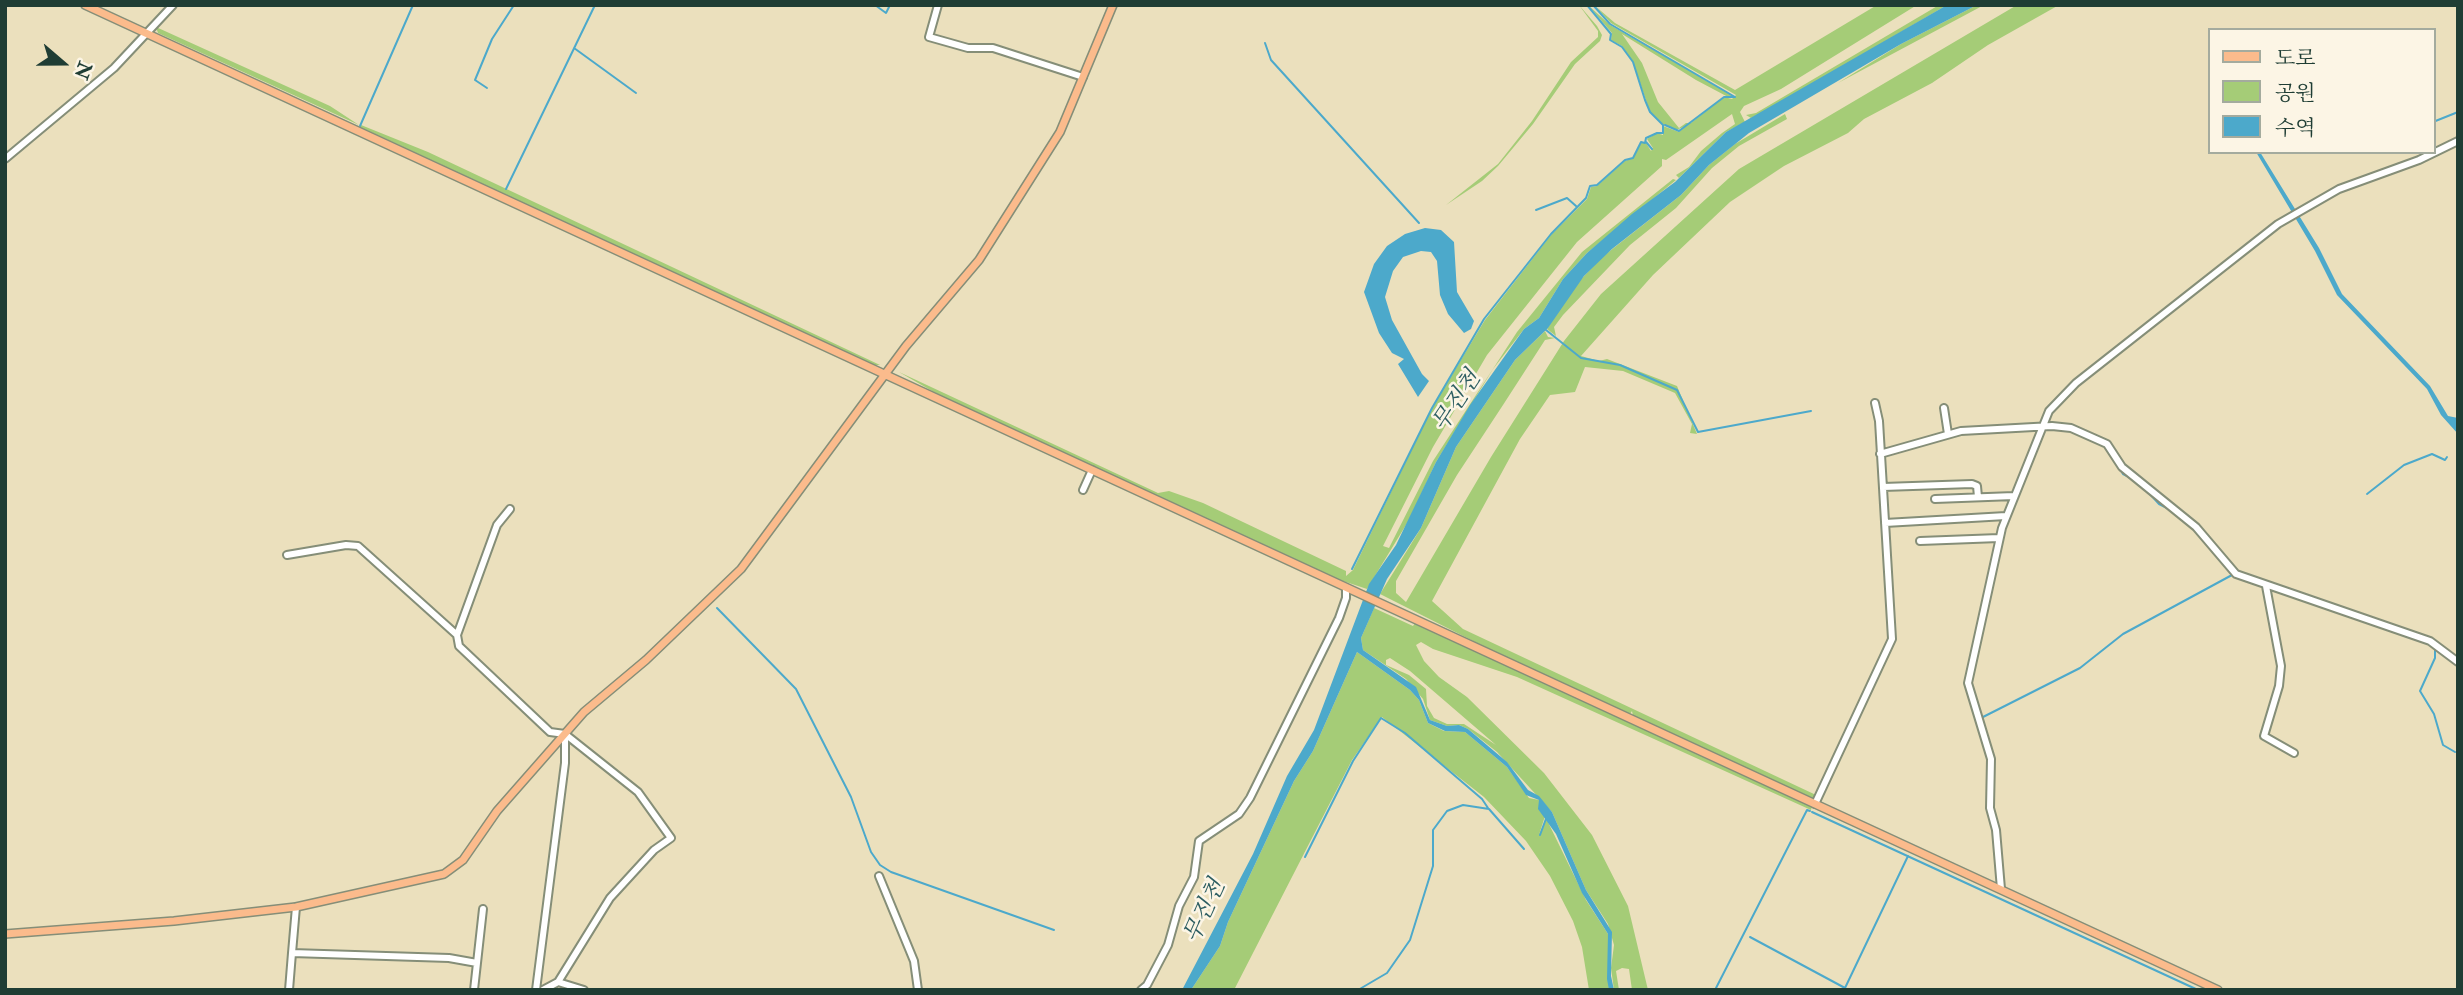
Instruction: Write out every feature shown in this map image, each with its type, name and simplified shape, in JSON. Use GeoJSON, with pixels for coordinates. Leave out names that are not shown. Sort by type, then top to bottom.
{"type":"FeatureCollection","features":[{"type":"Feature","properties":{"kind":"main road"},"geometry":{"type":"LineString","coordinates":[[85,5],[2218,990]]}},
{"type":"Feature","properties":{"kind":"main road"},"geometry":{"type":"LineString","coordinates":[[5,934],[174,921],[296,906],[444,874],[463,860],[497,811],[584,712],[646,660],[741,569],[885,375],[979,260],[1060,132],[1113,5]]}},
{"type":"Feature","properties":{"kind":"street"},"geometry":{"type":"LineString","coordinates":[[5,159],[82,97],[148,34],[173,5]]}},
{"type":"Feature","properties":{"kind":"street"},"geometry":{"type":"LineString","coordinates":[[938,5],[929,37],[968,48],[1000,50],[1083,76]]}},
{"type":"Feature","properties":{"kind":"street"},"geometry":{"type":"LineString","coordinates":[[2435,152],[2458,141]]}},
{"type":"Feature","properties":{"kind":"street"},"geometry":{"type":"LineString","coordinates":[[2001,889],[1996,830],[1990,808],[1991,759],[1983,723],[1968,688],[1999,538],[2041,426],[2060,397],[2076,383],[2293,215],[2339,189],[2431,154]]}},
{"type":"Feature","properties":{"kind":"street"},"geometry":{"type":"LineString","coordinates":[[1815,804],[1892,639],[1879,421],[1875,403]]}},
{"type":"Feature","properties":{"kind":"street"},"geometry":{"type":"LineString","coordinates":[[1944,408],[1948,434]]}},
{"type":"Feature","properties":{"kind":"street"},"geometry":{"type":"LineString","coordinates":[[1880,454],[1948,434],[2041,426],[2071,428],[2102,440],[2112,449],[2122,467],[2196,527],[2230,568],[2266,586],[2430,641],[2458,662]]}},
{"type":"Feature","properties":{"kind":"street"},"geometry":{"type":"LineString","coordinates":[[1083,491],[1091,470]]}},
{"type":"Feature","properties":{"kind":"street"},"geometry":{"type":"LineString","coordinates":[[1883,487],[1972,484],[1976,486],[1978,497]]}},
{"type":"Feature","properties":{"kind":"street"},"geometry":{"type":"LineString","coordinates":[[1935,499],[2014,496]]}},
{"type":"Feature","properties":{"kind":"street"},"geometry":{"type":"LineString","coordinates":[[510,509],[497,525],[457,635],[459,646],[550,732],[565,734],[638,792],[671,838],[654,850],[610,898],[558,982],[543,990]]}},
{"type":"Feature","properties":{"kind":"street"},"geometry":{"type":"LineString","coordinates":[[1885,523],[2006,516]]}},
{"type":"Feature","properties":{"kind":"street"},"geometry":{"type":"LineString","coordinates":[[1920,541],[1999,538]]}},
{"type":"Feature","properties":{"kind":"street"},"geometry":{"type":"LineString","coordinates":[[287,555],[346,545],[358,546],[457,635]]}},
{"type":"Feature","properties":{"kind":"street"},"geometry":{"type":"LineString","coordinates":[[2266,586],[2281,666],[2279,686],[2264,736],[2294,753]]}},
{"type":"Feature","properties":{"kind":"street"},"geometry":{"type":"LineString","coordinates":[[1141,990],[1147,985],[1168,945],[1179,906],[1194,877],[1199,841],[1239,814],[1250,798],[1339,618],[1350,589]]}},
{"type":"Feature","properties":{"kind":"street"},"geometry":{"type":"LineString","coordinates":[[536,990],[565,763],[565,734]]}},
{"type":"Feature","properties":{"kind":"street"},"geometry":{"type":"LineString","coordinates":[[880,876],[914,961],[918,990]]}},
{"type":"Feature","properties":{"kind":"street"},"geometry":{"type":"LineString","coordinates":[[289,990],[296,906]]}},
{"type":"Feature","properties":{"kind":"street"},"geometry":{"type":"LineString","coordinates":[[474,990],[483,909]]}},
{"type":"Feature","properties":{"kind":"street"},"geometry":{"type":"LineString","coordinates":[[292,953],[449,958],[477,964]]}},
{"type":"Feature","properties":{"kind":"street"},"geometry":{"type":"LineString","coordinates":[[558,982],[584,990]]}},
{"type":"Feature","properties":{"kind":"green space"},"geometry":{"type":"Polygon","coordinates":[[[1579,5],[1597,26],[1602,35],[1600,41],[1575,64],[1533,124],[1498,166],[1482,181],[1446,205],[1498,164],[1532,121],[1571,62],[1598,37],[1598,31],[1579,5]]]}},
{"type":"Feature","properties":{"kind":"green space"},"geometry":{"type":"Polygon","coordinates":[[[1588,5],[1610,25],[1734,96],[1730,98],[1696,80],[1622,34],[1642,63],[1658,102],[1679,128],[1691,123],[1724,97],[1732,99],[1736,95],[1611,23],[1594,5],[1615,23],[1735,90],[1877,5],[1917,5],[1781,89],[1744,106],[1740,112],[1745,122],[1726,132],[1679,178],[1676,175],[1689,167],[1701,151],[1735,124],[1732,114],[1666,160],[1662,159],[1662,166],[1577,242],[1487,355],[1433,447],[1383,546],[1389,548],[1433,461],[1517,332],[1582,252],[1673,179],[1676,180],[1587,253],[1563,279],[1539,318],[1524,329],[1493,369],[1436,462],[1409,520],[1367,589],[1331,577],[939,395],[899,372],[1158,493],[1169,491],[1203,503],[1346,571],[1346,576],[1353,570],[1432,408],[1485,320],[1551,235],[1587,199],[1591,187],[1597,186],[1625,161],[1633,158],[1641,143],[1646,143],[1651,151],[1653,148],[1647,139],[1657,133],[1663,135],[1663,126],[1679,132],[1686,126],[1676,130],[1664,125],[1650,112],[1633,62],[1622,46],[1611,40],[1612,33],[1588,5]]]}},
{"type":"Feature","properties":{"kind":"green space"},"geometry":{"type":"Polygon","coordinates":[[[1939,5],[1947,5],[1773,107],[1751,118],[1746,115],[1756,113],[1939,5]]]}},
{"type":"Feature","properties":{"kind":"green space"},"geometry":{"type":"Polygon","coordinates":[[[1977,5],[1984,5],[1838,83],[1901,44],[1977,5]]]}},
{"type":"Feature","properties":{"kind":"green space"},"geometry":{"type":"Polygon","coordinates":[[[2017,5],[2059,5],[1988,45],[1932,83],[1864,119],[1848,133],[1784,166],[1730,202],[1653,275],[1581,356],[1599,361],[1607,359],[1677,386],[1697,434],[1690,433],[1692,424],[1675,393],[1623,371],[1585,367],[1575,392],[1550,395],[1520,439],[1432,601],[1463,629],[1816,795],[1814,799],[1633,716],[1632,711],[1630,714],[1493,651],[1380,594],[1421,528],[1456,447],[1515,360],[1545,331],[1548,337],[1555,338],[1545,340],[1457,475],[1396,581],[1396,593],[1406,602],[1491,457],[1564,341],[1601,294],[1739,169],[2017,5]]]}},
{"type":"Feature","properties":{"kind":"green space"},"geometry":{"type":"Polygon","coordinates":[[[156,27],[330,106],[359,125],[158,33],[156,27]]]}},
{"type":"Feature","properties":{"kind":"green space"},"geometry":{"type":"Polygon","coordinates":[[[1785,114],[1787,119],[1739,146],[1712,168],[1676,208],[1630,245],[1563,315],[1554,327],[1556,336],[1547,329],[1573,288],[1601,258],[1681,195],[1709,165],[1735,144],[1785,114]]]}},
{"type":"Feature","properties":{"kind":"green space"},"geometry":{"type":"Polygon","coordinates":[[[361,125],[428,152],[880,365],[874,365],[360,127],[361,125]]]}},
{"type":"Feature","properties":{"kind":"green space"},"geometry":{"type":"Polygon","coordinates":[[[1374,608],[1413,626],[1415,623],[1812,806],[1811,810],[1517,677],[1433,649],[1421,642],[1416,645],[1424,661],[1439,677],[1467,697],[1544,773],[1592,835],[1628,906],[1648,990],[1632,990],[1629,969],[1622,968],[1616,971],[1619,990],[1614,990],[1611,968],[1614,945],[1608,924],[1586,890],[1552,812],[1497,752],[1468,729],[1430,720],[1423,699],[1406,679],[1363,650],[1361,638],[1374,608]],[[1390,658],[1386,660],[1386,665],[1409,675],[1426,689],[1427,706],[1434,718],[1447,724],[1464,724],[1496,745],[1410,671],[1390,658]]]}},
{"type":"Feature","properties":{"kind":"green space"},"geometry":{"type":"Polygon","coordinates":[[[1357,652],[1410,690],[1419,700],[1428,723],[1444,731],[1465,732],[1507,767],[1529,798],[1539,800],[1539,809],[1545,816],[1539,835],[1546,818],[1586,900],[1608,934],[1609,990],[1589,990],[1582,947],[1573,921],[1550,876],[1526,841],[1484,797],[1382,717],[1352,760],[1234,990],[1191,990],[1220,946],[1228,922],[1294,781],[1313,751],[1357,652]]]}},
{"type":"Feature","properties":{"kind":"water"},"geometry":{"type":"Polygon","coordinates":[[[1947,5],[1977,5],[1901,44],[1749,133],[1709,165],[1681,195],[1612,249],[1584,276],[1548,328],[1515,360],[1456,447],[1421,528],[1387,579],[1361,638],[1363,650],[1416,687],[1430,720],[1468,729],[1507,762],[1528,790],[1539,796],[1552,812],[1586,890],[1612,932],[1611,976],[1614,990],[1609,990],[1607,979],[1608,934],[1582,893],[1556,834],[1538,809],[1539,800],[1526,795],[1507,767],[1465,732],[1445,731],[1428,723],[1419,700],[1410,690],[1357,652],[1313,751],[1294,781],[1228,922],[1220,946],[1191,990],[1182,990],[1253,854],[1287,776],[1314,730],[1369,584],[1396,545],[1436,462],[1470,405],[1524,329],[1539,318],[1563,279],[1587,253],[1675,182],[1726,132],[1947,5]]]}},
{"type":"Feature","properties":{"kind":"water"},"geometry":{"type":"Polygon","coordinates":[[[2257,154],[2261,154],[2319,248],[2342,294],[2430,386],[2448,416],[2458,418],[2458,434],[2441,415],[2427,389],[2337,295],[2315,251],[2257,154]]]}},
{"type":"Feature","properties":{"kind":"water"},"geometry":{"type":"Polygon","coordinates":[[[1425,228],[1441,230],[1454,242],[1457,292],[1474,321],[1471,329],[1464,333],[1448,314],[1440,295],[1437,261],[1431,252],[1421,251],[1403,257],[1393,271],[1385,297],[1392,320],[1422,374],[1429,381],[1418,397],[1398,364],[1404,359],[1392,353],[1379,333],[1364,292],[1374,264],[1387,246],[1405,234],[1425,228]]]}},
{"type":"Feature","properties":{"kind":"waterway"},"geometry":{"type":"LineString","coordinates":[[360,126],[413,5]]}},
{"type":"Feature","properties":{"kind":"waterway"},"geometry":{"type":"LineString","coordinates":[[487,88],[475,80],[492,39],[514,5]]}},
{"type":"Feature","properties":{"kind":"waterway"},"geometry":{"type":"LineString","coordinates":[[506,189],[595,5]]}},
{"type":"Feature","properties":{"kind":"waterway"},"geometry":{"type":"LineString","coordinates":[[875,5],[886,13],[890,5]]}},
{"type":"Feature","properties":{"kind":"waterway","name":"무진천"},"geometry":{"type":"LineString","coordinates":[[1352,569],[1432,408],[1484,319],[1551,234],[1586,198],[1590,186],[1597,185],[1625,160],[1633,158],[1646,138],[1663,133],[1663,125],[1650,112],[1633,62],[1622,47],[1610,40],[1611,34],[1587,5]]}},
{"type":"Feature","properties":{"kind":"waterway"},"geometry":{"type":"LineString","coordinates":[[1593,5],[1610,24],[1735,97]]}},
{"type":"Feature","properties":{"kind":"waterway"},"geometry":{"type":"LineString","coordinates":[[1265,43],[1271,60],[1419,223]]}},
{"type":"Feature","properties":{"kind":"waterway"},"geometry":{"type":"LineString","coordinates":[[574,48],[636,93]]}},
{"type":"Feature","properties":{"kind":"waterway"},"geometry":{"type":"LineString","coordinates":[[1665,125],[1679,131],[1724,97],[1734,97]]}},
{"type":"Feature","properties":{"kind":"waterway"},"geometry":{"type":"LineString","coordinates":[[2435,121],[2458,112]]}},
{"type":"Feature","properties":{"kind":"waterway"},"geometry":{"type":"LineString","coordinates":[[1646,142],[1652,149]]}},
{"type":"Feature","properties":{"kind":"waterway"},"geometry":{"type":"LineString","coordinates":[[1536,210],[1567,198],[1576,206]]}},
{"type":"Feature","properties":{"kind":"waterway"},"geometry":{"type":"LineString","coordinates":[[1546,330],[1581,358],[1620,365],[1677,390],[1698,432],[1811,411]]}},
{"type":"Feature","properties":{"kind":"waterway"},"geometry":{"type":"LineString","coordinates":[[2367,494],[2404,465],[2432,454],[2445,460],[2447,457]]}},
{"type":"Feature","properties":{"kind":"waterway"},"geometry":{"type":"LineString","coordinates":[[2119,467],[2123,474],[2133,479]]}},
{"type":"Feature","properties":{"kind":"waterway"},"geometry":{"type":"LineString","coordinates":[[2149,493],[2159,504],[2169,509]]}},
{"type":"Feature","properties":{"kind":"waterway"},"geometry":{"type":"LineString","coordinates":[[1983,717],[2080,668],[2123,634],[2232,575]]}},
{"type":"Feature","properties":{"kind":"waterway"},"geometry":{"type":"LineString","coordinates":[[2248,581],[2259,585]]}},
{"type":"Feature","properties":{"kind":"waterway"},"geometry":{"type":"LineString","coordinates":[[2268,588],[2355,618]]}},
{"type":"Feature","properties":{"kind":"waterway"},"geometry":{"type":"LineString","coordinates":[[717,608],[796,689],[851,797],[871,852],[880,865],[891,872],[1054,930]]}},
{"type":"Feature","properties":{"kind":"waterway"},"geometry":{"type":"LineString","coordinates":[[2390,630],[2408,637]]}},
{"type":"Feature","properties":{"kind":"waterway"},"geometry":{"type":"LineString","coordinates":[[2435,648],[2435,658],[2420,691],[2434,714],[2443,745],[2455,752]]}},
{"type":"Feature","properties":{"kind":"waterway"},"geometry":{"type":"LineString","coordinates":[[1305,857],[1353,761],[1381,718],[1405,733],[1482,799],[1488,808]]}},
{"type":"Feature","properties":{"kind":"waterway"},"geometry":{"type":"LineString","coordinates":[[1358,990],[1387,973],[1410,940],[1433,866],[1433,830],[1447,811],[1463,805],[1489,809],[1524,849]]}},
{"type":"Feature","properties":{"kind":"waterway"},"geometry":{"type":"LineString","coordinates":[[1715,990],[1807,810],[1810,811]]}},
{"type":"Feature","properties":{"kind":"waterway"},"geometry":{"type":"LineString","coordinates":[[1812,812],[2198,990]]}},
{"type":"Feature","properties":{"kind":"waterway"},"geometry":{"type":"LineString","coordinates":[[1540,835],[1547,816]]}},
{"type":"Feature","properties":{"kind":"waterway"},"geometry":{"type":"LineString","coordinates":[[1750,937],[1845,988],[1908,856]]}}]}
